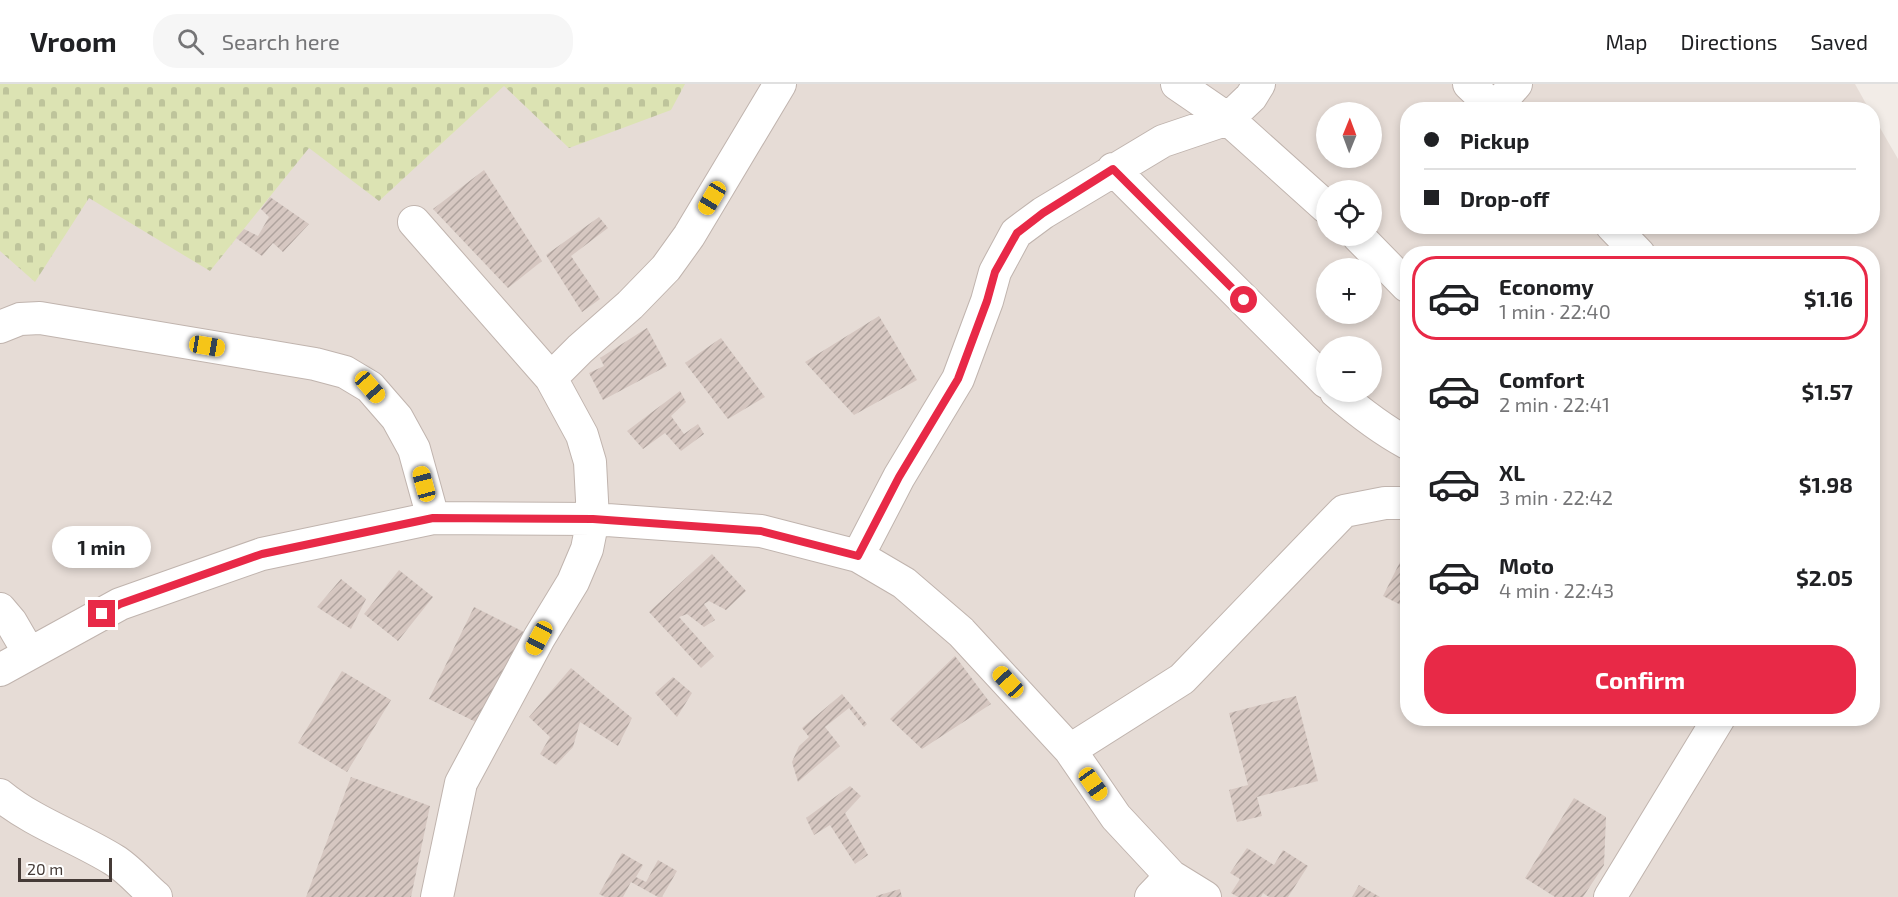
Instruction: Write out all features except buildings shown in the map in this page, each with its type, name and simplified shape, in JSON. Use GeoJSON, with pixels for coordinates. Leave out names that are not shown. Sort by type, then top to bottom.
{"type":"FeatureCollection","features":[{"type":"Feature","properties":{"kind":"street"},"geometry":{"type":"LineString","coordinates":[[551,378],[630,305],[666,268],[689,236],[780,84]]}},
{"type":"Feature","properties":{"kind":"street"},"geometry":{"type":"LineString","coordinates":[[1177,84],[1228,119],[1316,198]]}},
{"type":"Feature","properties":{"kind":"street"},"geometry":{"type":"LineString","coordinates":[[858,556],[899,477],[958,379],[987,301],[995,272],[1017,233],[1043,213],[1163,141],[1228,119],[1251,97],[1260,84]]}},
{"type":"Feature","properties":{"kind":"street"},"geometry":{"type":"LineString","coordinates":[[1469,84],[1488,102]]}},
{"type":"Feature","properties":{"kind":"street"},"geometry":{"type":"LineString","coordinates":[[1501,102],[1516,84]]}},
{"type":"Feature","properties":{"kind":"street"},"geometry":{"type":"LineString","coordinates":[[1113,169],[1316,372]]}},
{"type":"Feature","properties":{"kind":"street"},"geometry":{"type":"LineString","coordinates":[[414,222],[551,378],[585,444],[590,462],[593,519],[587,549],[573,582],[539,638],[462,783],[437,897]]}},
{"type":"Feature","properties":{"kind":"street"},"geometry":{"type":"LineString","coordinates":[[1620,234],[1631,246]]}},
{"type":"Feature","properties":{"kind":"street"},"geometry":{"type":"LineString","coordinates":[[1368,246],[1400,279]]}},
{"type":"Feature","properties":{"kind":"street"},"geometry":{"type":"LineString","coordinates":[[0,327],[20,319],[40,318],[315,364],[345,372],[370,387],[397,418],[414,449],[433,518]]}},
{"type":"Feature","properties":{"kind":"street"},"geometry":{"type":"LineString","coordinates":[[1348,402],[1400,439]]}},
{"type":"Feature","properties":{"kind":"street"},"geometry":{"type":"LineString","coordinates":[[1070,750],[1182,679],[1344,511],[1385,503],[1400,503]]}},
{"type":"Feature","properties":{"kind":"street"},"geometry":{"type":"LineString","coordinates":[[0,669],[120,604],[262,554],[433,518],[593,519],[761,531],[858,556],[904,583],[961,632],[1070,750],[1161,887],[1205,897]]}},
{"type":"Feature","properties":{"kind":"street"},"geometry":{"type":"LineString","coordinates":[[0,609],[11,622],[29,653]]}},
{"type":"Feature","properties":{"kind":"street"},"geometry":{"type":"LineString","coordinates":[[1610,897],[1714,726]]}},
{"type":"Feature","properties":{"kind":"street"},"geometry":{"type":"LineString","coordinates":[[3,804],[116,861],[156,897]]}},
{"type":"Feature","properties":{"kind":"shaded area"},"geometry":{"type":"Polygon","coordinates":[[[0,84],[1855,84],[1865,102],[1400,102],[1400,234],[1880,234],[1880,128],[1898,159],[1898,897],[0,897],[0,84]]]}},
{"type":"Feature","properties":{"kind":"green space"},"geometry":{"type":"Polygon","coordinates":[[[0,84],[685,84],[671,110],[569,148],[504,86],[379,201],[309,148],[210,271],[89,198],[35,282],[0,251],[0,84]]]}},
{"type":"Feature","properties":{"kind":"route"},"geometry":{"type":"LineString","coordinates":[[102,614],[120,604],[262,554],[433,518],[593,519],[761,531],[858,556],[899,477],[958,379],[987,301],[995,272],[1017,233],[1043,213],[1113,169],[1244,300]]}}]}
